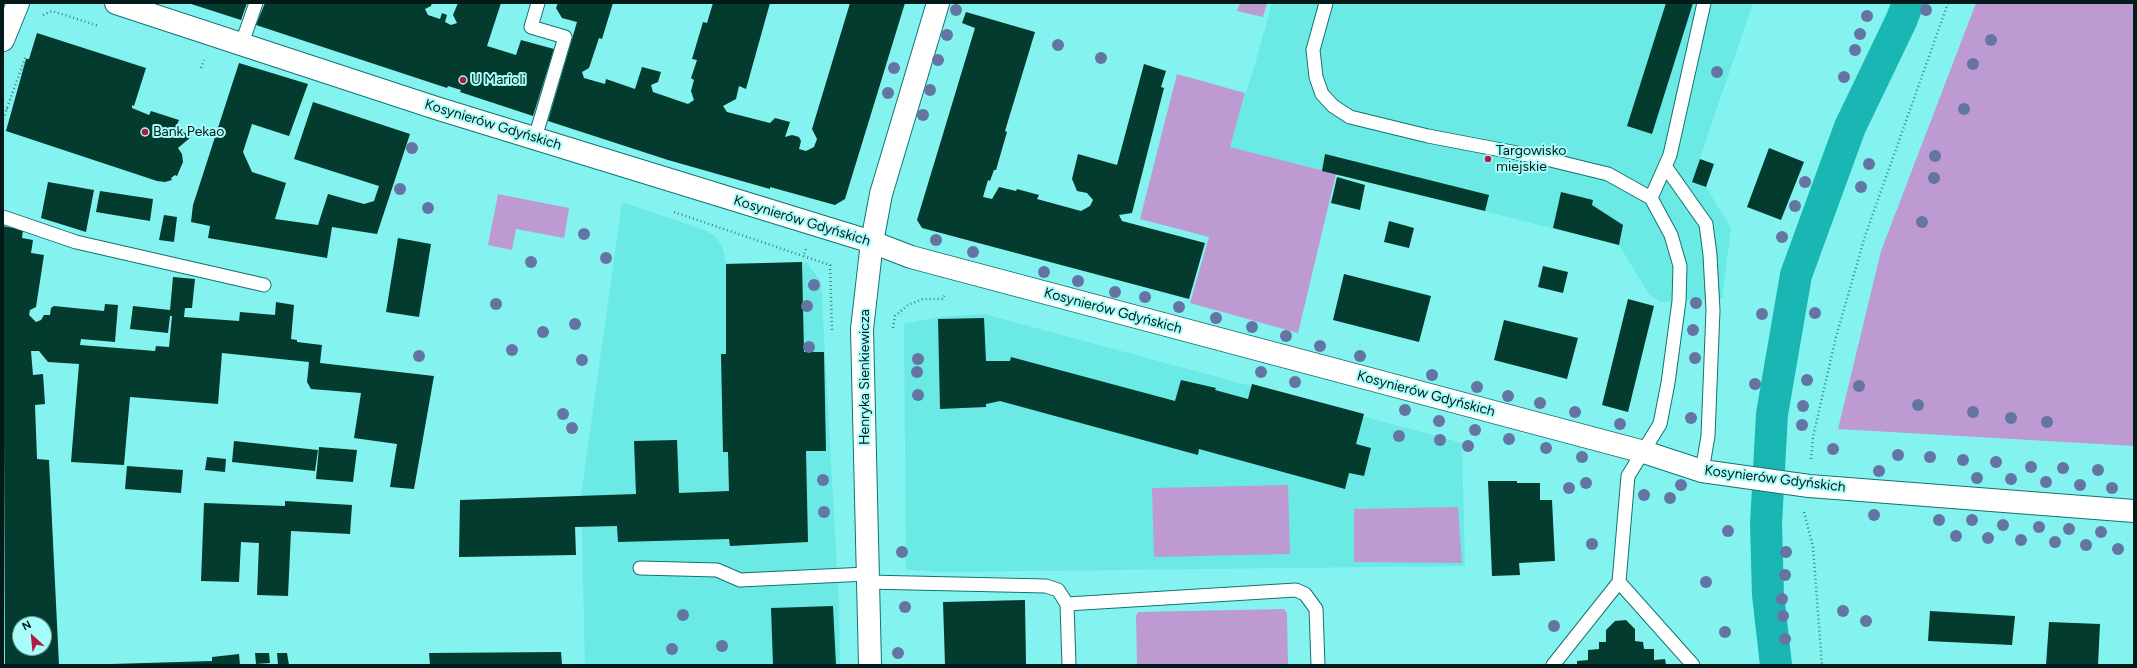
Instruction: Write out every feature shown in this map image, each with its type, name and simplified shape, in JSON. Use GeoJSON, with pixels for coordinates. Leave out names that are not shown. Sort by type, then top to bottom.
{"type":"FeatureCollection","features":[{"type":"Feature","properties":{"kind":"street"},"geometry":{"type":"LineString","coordinates":[[3,40],[18,3]]}},
{"type":"Feature","properties":{"kind":"street","name":"Kosynierów Gdyńskich"},"geometry":{"type":"LineString","coordinates":[[116,3],[536,138],[872,242],[911,257],[1644,452],[1702,471],[1784,483],[2134,511]]}},
{"type":"Feature","properties":{"kind":"street","name":"Henryka Sienkiewicza"},"geometry":{"type":"LineString","coordinates":[[870,665],[862,329],[872,242],[881,194],[938,3]]}},
{"type":"Feature","properties":{"kind":"lane"},"geometry":{"type":"LineString","coordinates":[[242,43],[256,3]]}},
{"type":"Feature","properties":{"kind":"lane"},"geometry":{"type":"LineString","coordinates":[[536,138],[565,37],[531,27],[538,3]]}},
{"type":"Feature","properties":{"kind":"lane"},"geometry":{"type":"LineString","coordinates":[[1326,3],[1313,50],[1316,77],[1322,94],[1333,106],[1350,117],[1428,136],[1538,157],[1608,174],[1651,198],[1670,235],[1680,266],[1679,301],[1668,383],[1660,424],[1628,476],[1619,582],[1553,665]]}},
{"type":"Feature","properties":{"kind":"lane"},"geometry":{"type":"LineString","coordinates":[[1651,198],[1670,155],[1704,3]]}},
{"type":"Feature","properties":{"kind":"lane"},"geometry":{"type":"LineString","coordinates":[[1665,166],[1706,224],[1713,310],[1708,436],[1702,471]]}},
{"type":"Feature","properties":{"kind":"lane"},"geometry":{"type":"LineString","coordinates":[[3,217],[76,242],[264,285]]}},
{"type":"Feature","properties":{"kind":"lane"},"geometry":{"type":"LineString","coordinates":[[640,568],[717,570],[740,580],[867,578],[1046,586],[1058,590],[1067,604],[1069,665]]}},
{"type":"Feature","properties":{"kind":"lane"},"geometry":{"type":"LineString","coordinates":[[1619,582],[1693,665]]}},
{"type":"Feature","properties":{"kind":"lane"},"geometry":{"type":"LineString","coordinates":[[1067,604],[1296,590],[1305,594],[1316,609],[1318,665]]}},
{"type":"Feature","properties":{"kind":"path"},"geometry":{"type":"LineString","coordinates":[[1811,457],[1813,437],[1836,337],[1866,236],[1948,3]]}},
{"type":"Feature","properties":{"kind":"path"},"geometry":{"type":"LineString","coordinates":[[40,17],[52,11],[106,28]]}},
{"type":"Feature","properties":{"kind":"path"},"geometry":{"type":"LineString","coordinates":[[3,119],[8,109],[27,53]]}},
{"type":"Feature","properties":{"kind":"path"},"geometry":{"type":"LineString","coordinates":[[197,57],[209,60]]}},
{"type":"Feature","properties":{"kind":"path"},"geometry":{"type":"LineString","coordinates":[[201,68],[204,59]]}},
{"type":"Feature","properties":{"kind":"path"},"geometry":{"type":"LineString","coordinates":[[3,107],[8,109]]}},
{"type":"Feature","properties":{"kind":"path"},"geometry":{"type":"LineString","coordinates":[[809,245],[803,256],[830,265],[832,330]]}},
{"type":"Feature","properties":{"kind":"path"},"geometry":{"type":"LineString","coordinates":[[893,328],[895,316],[908,305],[923,299],[943,299]]}},
{"type":"Feature","properties":{"kind":"path"},"geometry":{"type":"LineString","coordinates":[[1804,511],[1813,547],[1822,665]]}},
{"type":"Feature","properties":{"kind":"shaded area"},"geometry":{"type":"Polygon","coordinates":[[[1240,3],[1267,3],[1263,17],[1237,11],[1240,3]]]}},
{"type":"Feature","properties":{"kind":"shaded area","name":"Targowisko miejskie"},"geometry":{"type":"Polygon","coordinates":[[[1272,3],[1753,3],[1692,181],[1706,187],[1731,228],[1722,299],[1660,302],[1649,294],[1619,245],[1229,147],[1256,61],[1272,3]]]}},
{"type":"Feature","properties":{"kind":"shaded area"},"geometry":{"type":"Polygon","coordinates":[[[1976,3],[2134,3],[2134,446],[1838,429],[1881,251],[1976,3]]]}},
{"type":"Feature","properties":{"kind":"shaded area"},"geometry":{"type":"Polygon","coordinates":[[[1177,74],[1245,93],[1230,147],[1336,174],[1298,333],[1190,303],[1209,237],[1140,219],[1177,74]]]}},
{"type":"Feature","properties":{"kind":"shaded area"},"geometry":{"type":"Polygon","coordinates":[[[498,194],[569,208],[564,238],[516,229],[512,250],[488,245],[498,194]]]}},
{"type":"Feature","properties":{"kind":"shaded area"},"geometry":{"type":"Polygon","coordinates":[[[622,202],[704,230],[715,236],[722,246],[726,263],[807,263],[821,282],[839,604],[840,665],[585,665],[581,496],[622,202]]]}},
{"type":"Feature","properties":{"kind":"shaded area"},"geometry":{"type":"Polygon","coordinates":[[[984,314],[1462,443],[1465,566],[947,572],[906,570],[904,324],[937,317],[984,314]]]}},
{"type":"Feature","properties":{"kind":"shaded area"},"geometry":{"type":"Polygon","coordinates":[[[1288,485],[1290,554],[1154,557],[1152,488],[1288,485]]]}},
{"type":"Feature","properties":{"kind":"shaded area"},"geometry":{"type":"Polygon","coordinates":[[[1458,507],[1462,563],[1354,562],[1354,509],[1458,507]]]}},
{"type":"Feature","properties":{"kind":"shaded area"},"geometry":{"type":"Polygon","coordinates":[[[1284,609],[1287,613],[1288,665],[1137,665],[1136,616],[1138,612],[1284,609]]]}},
{"type":"Feature","properties":{"kind":"building"},"geometry":{"type":"Polygon","coordinates":[[[188,3],[247,3],[241,20],[188,3]]]}},
{"type":"Feature","properties":{"kind":"building"},"geometry":{"type":"Polygon","coordinates":[[[265,3],[432,3],[431,6],[425,9],[428,15],[440,19],[442,13],[447,15],[445,22],[451,25],[457,23],[453,15],[458,3],[501,3],[487,46],[516,55],[521,40],[554,49],[533,116],[460,92],[461,90],[448,86],[447,88],[256,25],[265,3]]]}},
{"type":"Feature","properties":{"kind":"building"},"geometry":{"type":"Polygon","coordinates":[[[558,3],[613,3],[602,39],[599,38],[589,68],[582,72],[584,78],[605,84],[606,79],[635,89],[642,67],[661,72],[658,82],[651,85],[653,92],[688,104],[694,100],[691,91],[694,80],[691,78],[697,60],[692,59],[703,22],[707,23],[713,3],[770,3],[746,89],[739,86],[736,99],[723,106],[727,112],[770,123],[775,118],[790,122],[785,137],[792,135],[799,137],[801,141],[799,149],[806,151],[814,147],[817,139],[812,129],[850,3],[905,3],[845,199],[835,205],[770,187],[770,189],[668,160],[548,121],[577,22],[562,18],[556,8],[558,3]]]}},
{"type":"Feature","properties":{"kind":"building"},"geometry":{"type":"Polygon","coordinates":[[[1666,3],[1693,3],[1652,134],[1627,126],[1666,3]]]}},
{"type":"Feature","properties":{"kind":"building"},"geometry":{"type":"Polygon","coordinates":[[[966,12],[1035,32],[1005,131],[1007,132],[996,170],[994,170],[990,181],[988,180],[983,197],[992,199],[999,187],[1016,191],[1017,189],[1039,195],[1037,199],[1081,211],[1090,206],[1093,200],[1087,193],[1077,191],[1072,179],[1078,154],[1117,165],[1144,64],[1166,71],[1161,87],[1164,88],[1132,213],[1119,215],[1122,221],[1205,243],[1189,299],[922,228],[917,220],[975,28],[962,23],[966,12]]]}},
{"type":"Feature","properties":{"kind":"building"},"geometry":{"type":"Polygon","coordinates":[[[37,33],[146,68],[134,106],[132,105],[132,108],[149,115],[151,111],[179,120],[176,127],[191,137],[178,148],[182,154],[183,162],[177,176],[175,175],[171,178],[172,180],[165,182],[157,181],[6,131],[26,59],[29,59],[37,33]]]}},
{"type":"Feature","properties":{"kind":"building"},"geometry":{"type":"Polygon","coordinates":[[[239,63],[308,84],[289,136],[252,124],[243,152],[252,172],[286,183],[275,219],[318,225],[328,194],[364,204],[374,201],[379,186],[294,159],[313,102],[410,134],[377,234],[332,227],[327,258],[208,238],[210,226],[191,222],[193,205],[239,63]]]}},
{"type":"Feature","properties":{"kind":"building"},"geometry":{"type":"Polygon","coordinates":[[[1769,148],[1804,162],[1781,220],[1747,207],[1769,148]]]}},
{"type":"Feature","properties":{"kind":"building"},"geometry":{"type":"Polygon","coordinates":[[[1325,154],[1489,195],[1485,211],[1322,171],[1325,154]]]}},
{"type":"Feature","properties":{"kind":"building"},"geometry":{"type":"Polygon","coordinates":[[[1700,159],[1714,164],[1706,187],[1692,182],[1700,159]]]}},
{"type":"Feature","properties":{"kind":"building"},"geometry":{"type":"Polygon","coordinates":[[[1337,177],[1365,185],[1360,210],[1331,203],[1337,177]]]}},
{"type":"Feature","properties":{"kind":"building"},"geometry":{"type":"Polygon","coordinates":[[[48,182],[94,190],[86,232],[41,218],[48,182]]]}},
{"type":"Feature","properties":{"kind":"building"},"geometry":{"type":"Polygon","coordinates":[[[100,191],[153,199],[150,221],[96,212],[100,191]]]}},
{"type":"Feature","properties":{"kind":"building"},"geometry":{"type":"Polygon","coordinates":[[[1561,192],[1593,200],[1592,205],[1623,225],[1619,245],[1553,228],[1561,192]]]}},
{"type":"Feature","properties":{"kind":"building"},"geometry":{"type":"Polygon","coordinates":[[[164,215],[177,217],[174,242],[159,240],[164,215]]]}},
{"type":"Feature","properties":{"kind":"building"},"geometry":{"type":"Polygon","coordinates":[[[1389,221],[1414,228],[1409,248],[1384,242],[1389,221]]]}},
{"type":"Feature","properties":{"kind":"building"},"geometry":{"type":"Polygon","coordinates":[[[3,226],[23,230],[22,238],[33,240],[31,253],[44,255],[36,307],[30,310],[29,315],[36,322],[41,320],[44,315],[50,315],[51,308],[54,306],[104,311],[105,304],[118,305],[115,342],[81,339],[80,345],[155,351],[156,346],[169,347],[172,316],[170,316],[168,333],[130,329],[133,306],[170,310],[173,277],[195,279],[192,308],[185,308],[184,317],[239,321],[240,312],[275,315],[276,302],[294,305],[291,339],[297,340],[297,342],[322,345],[320,363],[434,376],[414,489],[390,487],[397,444],[354,438],[361,393],[311,389],[307,382],[309,362],[222,353],[218,404],[130,397],[124,465],[71,462],[79,364],[48,362],[39,351],[31,351],[33,375],[43,374],[45,404],[35,405],[37,459],[49,460],[59,665],[5,665],[3,226]]]}},
{"type":"Feature","properties":{"kind":"building"},"geometry":{"type":"Polygon","coordinates":[[[398,238],[431,244],[419,317],[386,312],[398,238]]]}},
{"type":"Feature","properties":{"kind":"building"},"geometry":{"type":"Polygon","coordinates":[[[802,262],[804,352],[824,352],[826,451],[806,451],[808,542],[730,546],[729,539],[618,542],[617,526],[575,527],[576,555],[459,557],[460,500],[636,494],[634,441],[677,440],[679,493],[729,491],[728,452],[723,452],[721,354],[726,354],[726,264],[802,262]]]}},
{"type":"Feature","properties":{"kind":"building"},"geometry":{"type":"Polygon","coordinates":[[[1543,266],[1568,272],[1563,293],[1538,287],[1543,266]]]}},
{"type":"Feature","properties":{"kind":"building"},"geometry":{"type":"Polygon","coordinates":[[[1344,274],[1431,296],[1419,342],[1333,320],[1344,274]]]}},
{"type":"Feature","properties":{"kind":"building"},"geometry":{"type":"Polygon","coordinates":[[[1628,299],[1654,306],[1628,412],[1602,405],[1628,299]]]}},
{"type":"Feature","properties":{"kind":"building"},"geometry":{"type":"Polygon","coordinates":[[[984,318],[986,361],[1010,361],[1011,357],[1175,401],[1181,380],[1216,388],[1215,390],[1248,399],[1252,384],[1364,414],[1356,444],[1371,448],[1364,476],[1349,473],[1345,489],[1199,449],[1198,455],[1000,401],[986,404],[986,407],[940,409],[938,319],[984,318]]]}},
{"type":"Feature","properties":{"kind":"building"},"geometry":{"type":"Polygon","coordinates":[[[1504,320],[1578,338],[1567,379],[1494,360],[1504,320]]]}},
{"type":"Feature","properties":{"kind":"building"},"geometry":{"type":"Polygon","coordinates":[[[234,441],[318,450],[315,471],[232,462],[234,441]]]}},
{"type":"Feature","properties":{"kind":"building"},"geometry":{"type":"Polygon","coordinates":[[[319,447],[357,450],[353,482],[316,479],[319,447]]]}},
{"type":"Feature","properties":{"kind":"building"},"geometry":{"type":"Polygon","coordinates":[[[207,457],[226,459],[225,472],[205,470],[207,457]]]}},
{"type":"Feature","properties":{"kind":"building"},"geometry":{"type":"Polygon","coordinates":[[[127,466],[183,470],[181,493],[125,489],[127,466]]]}},
{"type":"Feature","properties":{"kind":"building"},"geometry":{"type":"Polygon","coordinates":[[[1488,481],[1540,483],[1540,500],[1552,500],[1555,561],[1519,563],[1520,575],[1492,576],[1488,481]]]}},
{"type":"Feature","properties":{"kind":"building"},"geometry":{"type":"Polygon","coordinates":[[[285,501],[352,505],[350,534],[291,531],[288,596],[257,595],[259,543],[241,542],[239,582],[201,581],[204,503],[285,506],[285,501]]]}},
{"type":"Feature","properties":{"kind":"building"},"geometry":{"type":"Polygon","coordinates":[[[1025,600],[1026,665],[945,665],[943,602],[1025,600]]]}},
{"type":"Feature","properties":{"kind":"building"},"geometry":{"type":"Polygon","coordinates":[[[833,606],[836,665],[773,665],[771,608],[833,606]]]}},
{"type":"Feature","properties":{"kind":"building"},"geometry":{"type":"Polygon","coordinates":[[[1930,611],[2015,616],[2012,645],[1928,641],[1930,611]]]}},
{"type":"Feature","properties":{"kind":"building"},"geometry":{"type":"Polygon","coordinates":[[[1626,620],[1635,629],[1635,641],[1643,642],[1644,649],[1654,649],[1654,660],[1665,659],[1666,665],[1577,665],[1577,661],[1588,660],[1588,650],[1599,649],[1599,642],[1606,642],[1606,630],[1615,621],[1626,620]]]}},
{"type":"Feature","properties":{"kind":"building"},"geometry":{"type":"Polygon","coordinates":[[[2049,622],[2100,624],[2098,665],[2046,665],[2049,622]]]}},
{"type":"Feature","properties":{"kind":"building"},"geometry":{"type":"Polygon","coordinates":[[[561,652],[562,665],[430,665],[429,653],[561,652]]]}},
{"type":"Feature","properties":{"kind":"building"},"geometry":{"type":"Polygon","coordinates":[[[255,653],[269,653],[270,663],[256,664],[255,653]]]}},
{"type":"Feature","properties":{"kind":"building"},"geometry":{"type":"Polygon","coordinates":[[[277,653],[287,653],[289,665],[278,665],[277,653]]]}},
{"type":"Feature","properties":{"kind":"building"},"geometry":{"type":"Polygon","coordinates":[[[239,654],[240,665],[78,665],[212,661],[212,657],[239,654]]]}},
{"type":"Feature","properties":{"kind":"waterway"},"geometry":{"type":"LineString","coordinates":[[1776,665],[1768,595],[1766,524],[1772,414],[1796,275],[1850,127],[1901,21],[1908,3]]}},
{"type":"Feature","properties":{"kind":"place","name":"U Marioli"},"geometry":{"type":"Point","coordinates":[463,80]}},
{"type":"Feature","properties":{"kind":"place","name":"Bank Pekao"},"geometry":{"type":"Point","coordinates":[145,132]}},
{"type":"Feature","properties":{"kind":"place","name":"Targowisko miejskie"},"geometry":{"type":"Point","coordinates":[1488,159]}}]}
